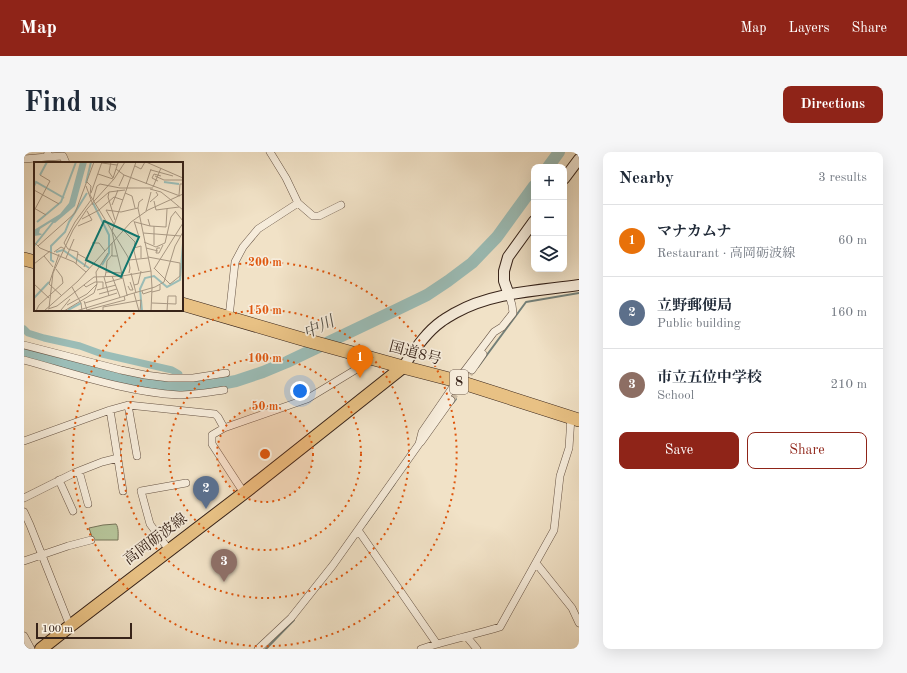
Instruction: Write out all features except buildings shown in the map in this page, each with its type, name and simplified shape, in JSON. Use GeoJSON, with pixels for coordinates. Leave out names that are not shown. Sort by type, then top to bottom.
{"type":"FeatureCollection","features":[{"type":"Feature","properties":{"kind":"highway"},"geometry":{"type":"LineString","coordinates":[[24,259],[34,262]]}},
{"type":"Feature","properties":{"kind":"highway","name":"国道8号"},"geometry":{"type":"LineString","coordinates":[[183,304],[302,339],[457,381],[576,419]]}},
{"type":"Feature","properties":{"kind":"main road","name":"高岡砺波線"},"geometry":{"type":"LineString","coordinates":[[41,649],[244,493],[403,367]]}},
{"type":"Feature","properties":{"kind":"street"},"geometry":{"type":"LineString","coordinates":[[270,152],[286,178],[298,203],[313,216],[319,216],[341,205]]}},
{"type":"Feature","properties":{"kind":"street"},"geometry":{"type":"LineString","coordinates":[[24,159],[47,154],[63,157]]}},
{"type":"Feature","properties":{"kind":"street"},"geometry":{"type":"LineString","coordinates":[[567,175],[579,159]]}},
{"type":"Feature","properties":{"kind":"street"},"geometry":{"type":"LineString","coordinates":[[229,317],[235,262],[243,247],[258,229],[298,203]]}},
{"type":"Feature","properties":{"kind":"street"},"geometry":{"type":"LineString","coordinates":[[472,370],[513,313],[509,294],[504,281],[504,271],[508,257],[531,225]]}},
{"type":"Feature","properties":{"kind":"street"},"geometry":{"type":"LineString","coordinates":[[403,367],[420,342],[433,328],[442,320],[458,311],[494,297],[579,285]]}},
{"type":"Feature","properties":{"kind":"street"},"geometry":{"type":"LineString","coordinates":[[419,444],[422,432],[457,381],[494,332],[502,327]]}},
{"type":"Feature","properties":{"kind":"street"},"geometry":{"type":"LineString","coordinates":[[24,345],[145,375],[169,378],[192,378],[226,373]]}},
{"type":"Feature","properties":{"kind":"street"},"geometry":{"type":"LineString","coordinates":[[244,493],[212,444],[212,435],[224,428],[307,399],[360,367],[364,356]]}},
{"type":"Feature","properties":{"kind":"street"},"geometry":{"type":"LineString","coordinates":[[24,360],[121,387],[153,392],[181,395],[224,390]]}},
{"type":"Feature","properties":{"kind":"street"},"geometry":{"type":"LineString","coordinates":[[258,649],[291,618],[333,565],[451,400]]}},
{"type":"Feature","properties":{"kind":"street"},"geometry":{"type":"LineString","coordinates":[[24,441],[128,405],[215,414],[224,428]]}},
{"type":"Feature","properties":{"kind":"street"},"geometry":{"type":"LineString","coordinates":[[128,405],[137,456]]}},
{"type":"Feature","properties":{"kind":"street"},"geometry":{"type":"LineString","coordinates":[[110,410],[123,491]]}},
{"type":"Feature","properties":{"kind":"street"},"geometry":{"type":"LineString","coordinates":[[427,648],[500,627],[554,530],[560,476],[576,419]]}},
{"type":"Feature","properties":{"kind":"street"},"geometry":{"type":"LineString","coordinates":[[24,498],[79,471],[102,462],[118,458]]}},
{"type":"Feature","properties":{"kind":"street"},"geometry":{"type":"LineString","coordinates":[[79,471],[88,504]]}},
{"type":"Feature","properties":{"kind":"street"},"geometry":{"type":"LineString","coordinates":[[59,480],[73,511]]}},
{"type":"Feature","properties":{"kind":"street"},"geometry":{"type":"LineString","coordinates":[[169,550],[150,524],[141,491],[186,483]]}},
{"type":"Feature","properties":{"kind":"street"},"geometry":{"type":"LineString","coordinates":[[24,512],[70,626]]}},
{"type":"Feature","properties":{"kind":"street"},"geometry":{"type":"LineString","coordinates":[[358,530],[437,644]]}},
{"type":"Feature","properties":{"kind":"street"},"geometry":{"type":"LineString","coordinates":[[24,561],[91,540]]}},
{"type":"Feature","properties":{"kind":"street"},"geometry":{"type":"LineString","coordinates":[[536,563],[572,608],[579,623]]}},
{"type":"Feature","properties":{"kind":"street"},"geometry":{"type":"LineString","coordinates":[[24,636],[31,649]]}},
{"type":"Feature","properties":{"kind":"street"},"geometry":{"type":"LineString","coordinates":[[467,637],[477,649]]}},
{"type":"Feature","properties":{"kind":"green space"},"geometry":{"type":"Polygon","coordinates":[[[116,524],[118,530],[118,540],[93,540],[89,528],[116,524]]]}},
{"type":"Feature","properties":{"kind":"waterway","name":"中川"},"geometry":{"type":"LineString","coordinates":[[550,164],[559,152]]}},
{"type":"Feature","properties":{"kind":"waterway","name":"中川"},"geometry":{"type":"LineString","coordinates":[[24,355],[60,363],[121,380],[164,387],[180,388],[215,385],[236,381],[287,362],[427,295],[472,263],[497,237],[531,190]]}},
{"type":"Feature","properties":{"kind":"waterway"},"geometry":{"type":"LineString","coordinates":[[478,367],[526,302],[579,293]]}},
{"type":"Feature","properties":{"kind":"waterway"},"geometry":{"type":"LineString","coordinates":[[24,329],[28,333],[44,338],[80,346],[102,354],[172,370],[179,374],[179,376]]}},
{"type":"Feature","properties":{"kind":"waterway","name":"中川"},"geometry":{"type":"LineString","coordinates":[[180,382],[180,388]]}},
{"type":"Feature","properties":{"kind":"waterway"},"geometry":{"type":"LineString","coordinates":[[453,403],[456,399]]}},
{"type":"Feature","properties":{"kind":"waterway"},"geometry":{"type":"LineString","coordinates":[[365,525],[395,483]]}},
{"type":"Feature","properties":{"kind":"waterway"},"geometry":{"type":"LineString","coordinates":[[266,649],[294,620]]}},
{"type":"Feature","properties":{"kind":"tunnel"},"geometry":{"type":"LineString","coordinates":[[451,400],[472,370]]}},
{"type":"Feature","properties":{"kind":"place","name":"マナカムナ"},"geometry":{"type":"Point","coordinates":[360,378]}},
{"type":"Feature","properties":{"kind":"place","name":"立野郵便局"},"geometry":{"type":"Point","coordinates":[206,509]}},
{"type":"Feature","properties":{"kind":"place","name":"市立五位中学校"},"geometry":{"type":"Point","coordinates":[224,582]}}]}
